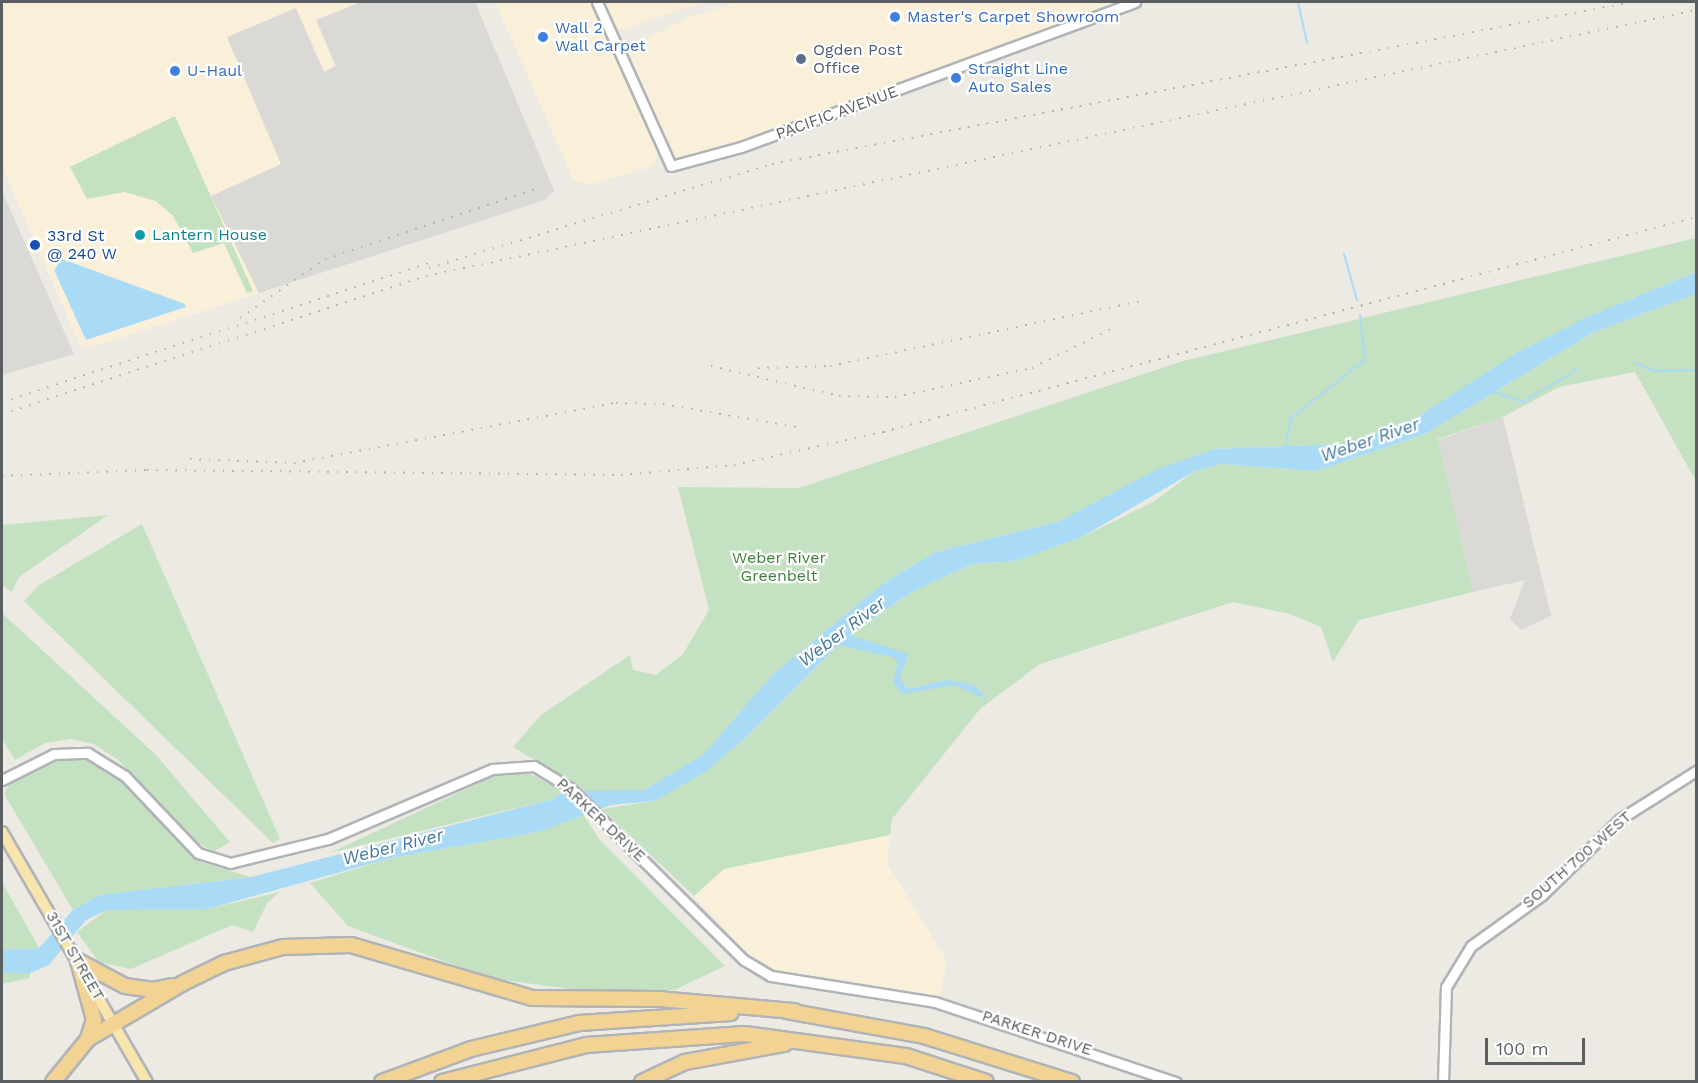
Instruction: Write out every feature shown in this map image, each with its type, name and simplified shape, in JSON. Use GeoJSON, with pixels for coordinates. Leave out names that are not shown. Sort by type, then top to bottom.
{"type":"FeatureCollection","features":[{"type":"Feature","properties":{"kind":"highway"},"geometry":{"type":"LineString","coordinates":[[52,1082],[88,1039],[183,983],[253,953],[351,945],[532,998],[659,999],[794,1011],[924,1036],[1072,1082]]}},
{"type":"Feature","properties":{"kind":"highway"},"geometry":{"type":"LineString","coordinates":[[78,961],[125,986],[152,990],[183,983]]}},
{"type":"Feature","properties":{"kind":"highway"},"geometry":{"type":"LineString","coordinates":[[78,961],[94,1020],[88,1039]]}},
{"type":"Feature","properties":{"kind":"highway"},"geometry":{"type":"LineString","coordinates":[[382,1082],[471,1049],[579,1023],[639,1015],[794,1011]]}},
{"type":"Feature","properties":{"kind":"highway"},"geometry":{"type":"LineString","coordinates":[[442,1082],[586,1045],[745,1034],[906,1056],[986,1082]]}},
{"type":"Feature","properties":{"kind":"highway"},"geometry":{"type":"LineString","coordinates":[[642,1082],[714,1054],[802,1042]]}},
{"type":"Feature","properties":{"kind":"main road","name":"31ST STREET"},"geometry":{"type":"LineString","coordinates":[[2,832],[147,1082]]}},
{"type":"Feature","properties":{"kind":"street","name":"PACIFIC AVENUE"},"geometry":{"type":"LineString","coordinates":[[597,2],[671,166],[750,144],[1135,2]]}},
{"type":"Feature","properties":{"kind":"street","name":"PARKER DRIVE"},"geometry":{"type":"LineString","coordinates":[[2,780],[54,754],[88,753],[124,776],[198,854],[230,863],[328,839],[505,765],[534,766],[570,788],[744,960],[771,976],[935,1002],[1176,1082]]}},
{"type":"Feature","properties":{"kind":"street","name":"SOUTH 700 WEST"},"geometry":{"type":"LineString","coordinates":[[1443,1082],[1446,987],[1471,946],[1488,931],[1542,895],[1620,819],[1696,771]]}},
{"type":"Feature","properties":{"kind":"shaded area"},"geometry":{"type":"Polygon","coordinates":[[[2,2],[361,2],[317,20],[335,67],[324,72],[227,37],[281,164],[212,196],[259,293],[90,348],[80,346],[2,166],[2,2]]]}},
{"type":"Feature","properties":{"kind":"shaded area"},"geometry":{"type":"Polygon","coordinates":[[[361,2],[475,2],[554,190],[545,200],[259,293],[211,196],[281,164],[227,37],[296,8],[324,72],[336,66],[316,20],[361,2]]]}},
{"type":"Feature","properties":{"kind":"shaded area"},"geometry":{"type":"Polygon","coordinates":[[[495,2],[594,2],[658,148],[655,166],[589,185],[574,181],[495,2]]]}},
{"type":"Feature","properties":{"kind":"shaded area"},"geometry":{"type":"Polygon","coordinates":[[[604,2],[703,2],[623,30],[614,25],[604,2]]]}},
{"type":"Feature","properties":{"kind":"shaded area"},"geometry":{"type":"Polygon","coordinates":[[[737,2],[1119,2],[755,139],[678,158],[669,151],[627,48],[685,19],[737,2]]]}},
{"type":"Feature","properties":{"kind":"shaded area"},"geometry":{"type":"Polygon","coordinates":[[[2,191],[74,354],[2,375],[2,191]]]}},
{"type":"Feature","properties":{"kind":"shaded area"},"geometry":{"type":"Polygon","coordinates":[[[1503,417],[1551,616],[1521,630],[1510,619],[1525,580],[1473,592],[1438,440],[1503,417]]]}},
{"type":"Feature","properties":{"kind":"shaded area"},"geometry":{"type":"Polygon","coordinates":[[[890,835],[887,863],[947,961],[940,996],[774,969],[747,953],[694,896],[724,869],[826,843],[890,835]]]}},
{"type":"Feature","properties":{"kind":"green space"},"geometry":{"type":"Polygon","coordinates":[[[175,116],[253,291],[247,293],[224,243],[193,253],[173,216],[156,201],[124,192],[87,199],[70,167],[175,116]]]}},
{"type":"Feature","properties":{"kind":"green space","name":"Weber River Greenbelt"},"geometry":{"type":"Polygon","coordinates":[[[1696,238],[1696,272],[1585,318],[1416,418],[1344,444],[1214,449],[1060,521],[935,552],[884,583],[773,674],[704,755],[644,790],[588,793],[513,747],[541,715],[630,655],[633,670],[656,675],[683,654],[709,610],[678,487],[799,488],[1183,361],[1696,238]]]}},
{"type":"Feature","properties":{"kind":"green space"},"geometry":{"type":"Polygon","coordinates":[[[1696,294],[1696,481],[1635,372],[1559,387],[1503,417],[1438,439],[1473,592],[1359,620],[1333,662],[1321,627],[1290,614],[1233,602],[1040,664],[980,709],[892,819],[890,835],[724,869],[694,896],[602,809],[654,801],[744,739],[838,645],[912,592],[972,564],[1016,561],[1082,537],[1153,502],[1195,471],[1222,464],[1316,471],[1425,434],[1594,332],[1696,294]]]}},
{"type":"Feature","properties":{"kind":"green space"},"geometry":{"type":"Polygon","coordinates":[[[108,515],[19,577],[12,592],[2,585],[2,525],[108,515]]]}},
{"type":"Feature","properties":{"kind":"green space"},"geometry":{"type":"Polygon","coordinates":[[[142,524],[280,839],[273,843],[24,601],[39,585],[142,524]]]}},
{"type":"Feature","properties":{"kind":"green space"},"geometry":{"type":"Polygon","coordinates":[[[2,613],[155,754],[230,842],[213,852],[193,839],[118,760],[94,744],[71,739],[45,743],[15,760],[2,739],[2,613]]]}},
{"type":"Feature","properties":{"kind":"green space"},"geometry":{"type":"Polygon","coordinates":[[[68,754],[109,767],[201,862],[251,877],[99,895],[73,910],[4,794],[12,778],[68,754]]]}},
{"type":"Feature","properties":{"kind":"green space"},"geometry":{"type":"Polygon","coordinates":[[[507,770],[528,773],[563,791],[554,799],[330,853],[507,770]]]}},
{"type":"Feature","properties":{"kind":"green space"},"geometry":{"type":"Polygon","coordinates":[[[582,813],[600,840],[725,966],[674,990],[577,990],[490,978],[348,926],[310,883],[391,858],[538,832],[582,813]]]}},
{"type":"Feature","properties":{"kind":"green space"},"geometry":{"type":"Polygon","coordinates":[[[2,882],[39,948],[2,950],[2,882]]]}},
{"type":"Feature","properties":{"kind":"green space"},"geometry":{"type":"Polygon","coordinates":[[[280,892],[267,903],[253,932],[232,925],[131,969],[99,962],[77,932],[107,910],[207,909],[280,892]]]}},
{"type":"Feature","properties":{"kind":"green space"},"geometry":{"type":"Polygon","coordinates":[[[2,973],[30,973],[30,978],[2,984],[2,973]]]}},
{"type":"Feature","properties":{"kind":"water"},"geometry":{"type":"Polygon","coordinates":[[[62,259],[185,304],[186,307],[86,340],[54,270],[62,259]]]}},
{"type":"Feature","properties":{"kind":"water","name":"Weber River"},"geometry":{"type":"Polygon","coordinates":[[[1696,272],[1696,294],[1594,332],[1425,434],[1316,471],[1222,464],[1195,471],[1082,537],[1016,561],[972,564],[912,592],[850,635],[908,654],[900,679],[908,689],[946,680],[976,686],[987,700],[955,685],[902,694],[893,683],[898,662],[893,657],[838,645],[744,739],[704,773],[654,801],[611,805],[538,832],[391,858],[207,909],[107,910],[86,920],[49,965],[30,973],[2,973],[2,950],[39,948],[73,910],[99,895],[251,877],[554,799],[563,791],[644,790],[703,755],[773,674],[884,583],[935,552],[1060,521],[1156,470],[1214,449],[1344,444],[1416,418],[1518,352],[1585,318],[1696,272]]]}},
{"type":"Feature","properties":{"kind":"waterway"},"geometry":{"type":"LineString","coordinates":[[1298,2],[1307,43]]}},
{"type":"Feature","properties":{"kind":"waterway"},"geometry":{"type":"LineString","coordinates":[[1344,254],[1357,300]]}},
{"type":"Feature","properties":{"kind":"waterway"},"geometry":{"type":"LineString","coordinates":[[1285,451],[1291,418],[1365,360],[1360,315]]}},
{"type":"Feature","properties":{"kind":"waterway"},"geometry":{"type":"LineString","coordinates":[[1636,363],[1655,371],[1696,370]]}},
{"type":"Feature","properties":{"kind":"waterway"},"geometry":{"type":"LineString","coordinates":[[1493,392],[1523,402],[1578,369]]}},
{"type":"Feature","properties":{"kind":"railway"},"geometry":{"type":"LineString","coordinates":[[429,268],[772,164],[1633,2]]}},
{"type":"Feature","properties":{"kind":"railway"},"geometry":{"type":"LineString","coordinates":[[2,414],[426,276],[1696,10]]}},
{"type":"Feature","properties":{"kind":"railway"},"geometry":{"type":"LineString","coordinates":[[240,318],[325,259],[539,188]]}},
{"type":"Feature","properties":{"kind":"railway"},"geometry":{"type":"LineString","coordinates":[[2,476],[147,470],[621,475],[734,465],[883,432],[1696,217]]}},
{"type":"Feature","properties":{"kind":"railway"},"geometry":{"type":"LineString","coordinates":[[2,402],[435,261]]}},
{"type":"Feature","properties":{"kind":"railway"},"geometry":{"type":"LineString","coordinates":[[758,368],[830,366],[1141,301]]}},
{"type":"Feature","properties":{"kind":"railway"},"geometry":{"type":"LineString","coordinates":[[711,366],[839,396],[895,397],[1032,368],[1117,326]]}},
{"type":"Feature","properties":{"kind":"railway"},"geometry":{"type":"LineString","coordinates":[[190,459],[294,463],[616,403],[663,404],[802,428]]}},
{"type":"Feature","properties":{"kind":"place","name":"Master's Carpet Showroom"},"geometry":{"type":"Point","coordinates":[895,17]}},
{"type":"Feature","properties":{"kind":"place","name":"Wall 2 Wall Carpet"},"geometry":{"type":"Point","coordinates":[543,37]}},
{"type":"Feature","properties":{"kind":"place","name":"Ogden Post Office"},"geometry":{"type":"Point","coordinates":[801,59]}},
{"type":"Feature","properties":{"kind":"place","name":"U-Haul"},"geometry":{"type":"Point","coordinates":[175,71]}},
{"type":"Feature","properties":{"kind":"place","name":"Straight Line Auto Sales"},"geometry":{"type":"Point","coordinates":[956,78]}},
{"type":"Feature","properties":{"kind":"place","name":"Lantern House"},"geometry":{"type":"Point","coordinates":[140,235]}},
{"type":"Feature","properties":{"kind":"place","name":"33rd St @ 240 W"},"geometry":{"type":"Point","coordinates":[35,245]}}]}
